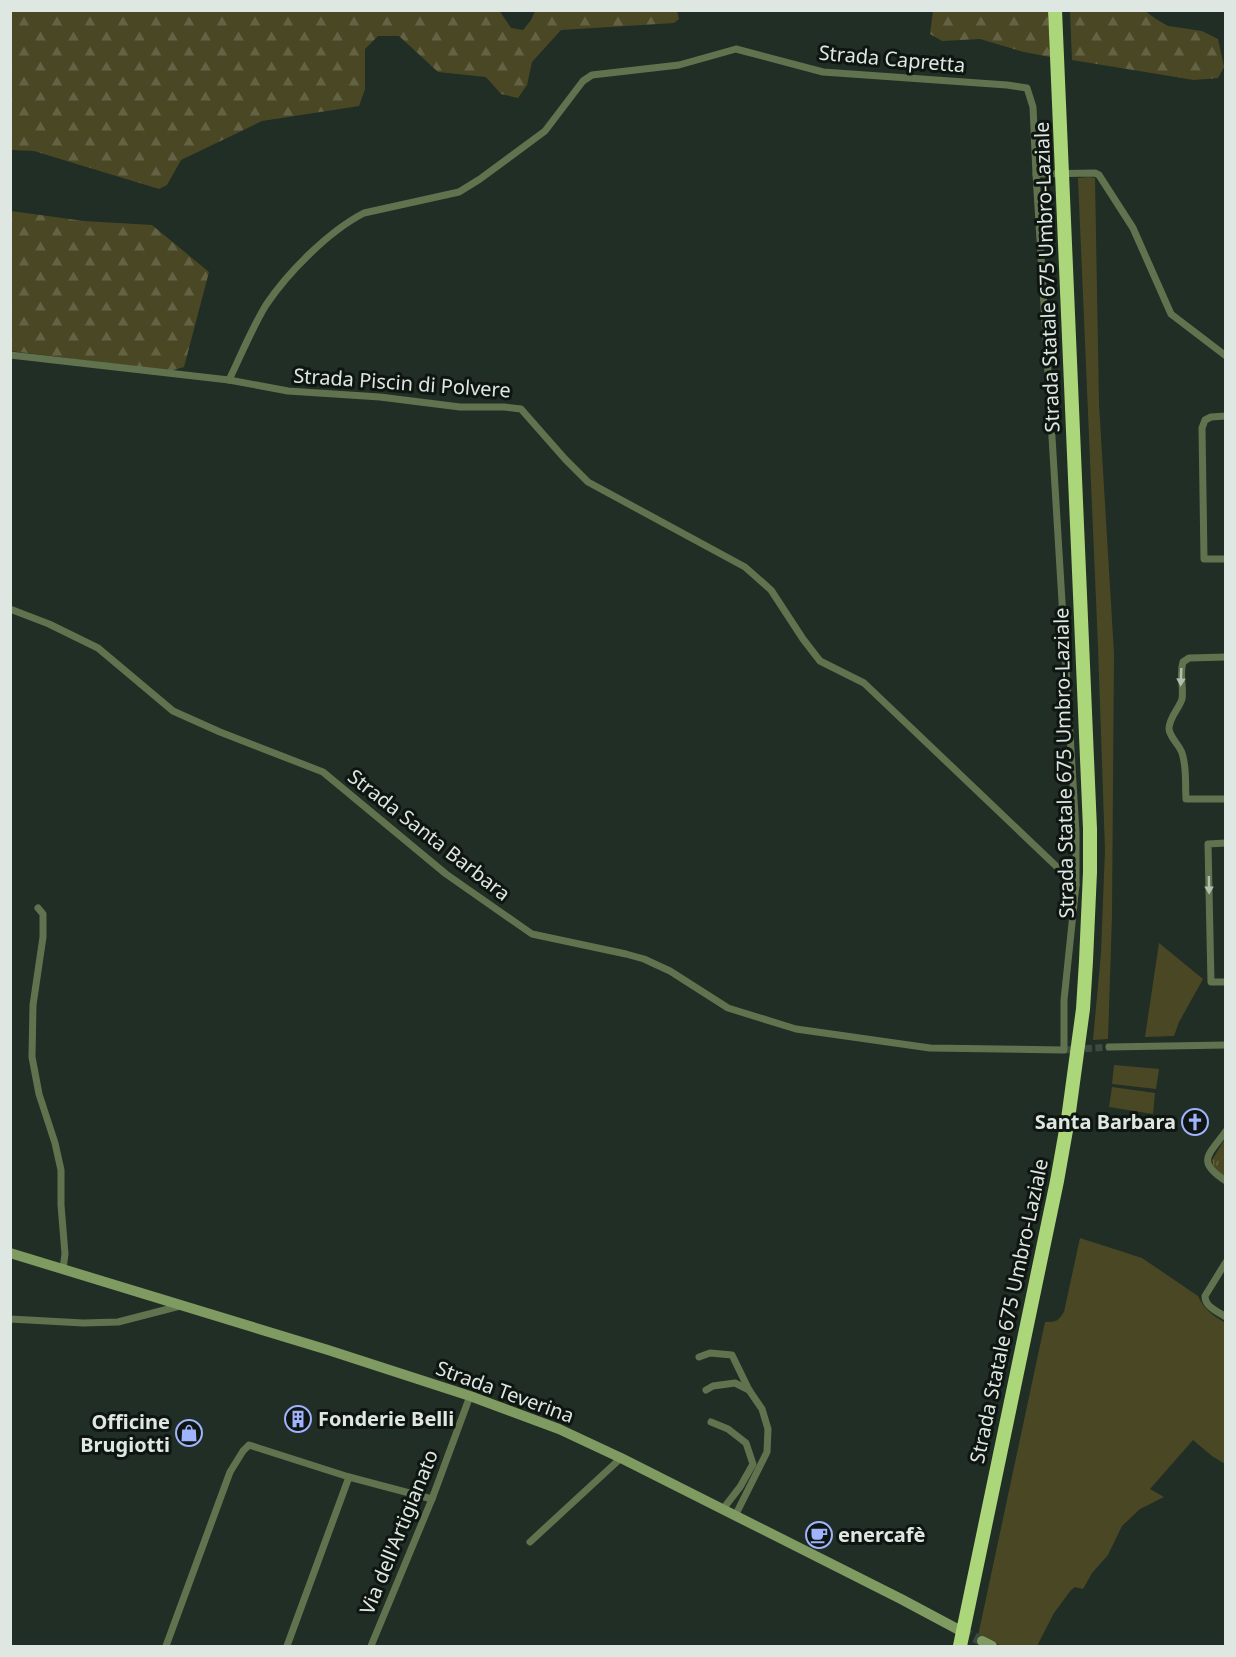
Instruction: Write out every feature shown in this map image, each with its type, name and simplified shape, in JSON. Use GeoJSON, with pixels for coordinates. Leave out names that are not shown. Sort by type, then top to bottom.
{"type":"FeatureCollection","features":[{"type":"Feature","properties":{"kind":"highway","name":"Strada Statale 675 Umbro-Laziale"},"geometry":{"type":"LineString","coordinates":[[960,1647],[1062,1150],[1075,1070],[1086,961],[1090,829],[1055,10]]}},
{"type":"Feature","properties":{"kind":"highway","name":"Strada Statale 675 Umbro-Laziale"},"geometry":{"type":"LineString","coordinates":[[981,1645],[1077,1122],[1091,1011],[1098,919],[1098,829],[1064,10]]}},
{"type":"Feature","properties":{"kind":"main road","name":"Strada Teverina"},"geometry":{"type":"LineString","coordinates":[[10,1253],[328,1350],[470,1396],[559,1429],[961,1630]]}},
{"type":"Feature","properties":{"kind":"street","name":"Strada Capretta"},"geometry":{"type":"LineString","coordinates":[[229,380],[266,305],[290,274],[322,243],[364,213],[459,192],[480,179],[545,131],[583,81],[592,75],[679,65],[736,49],[823,72],[1028,88],[1033,107],[1076,832],[1076,885],[1064,1000],[1064,1050]]}},
{"type":"Feature","properties":{"kind":"street"},"geometry":{"type":"LineString","coordinates":[[1036,174],[1095,173],[1099,175],[1133,228],[1171,314],[1226,356]]}},
{"type":"Feature","properties":{"kind":"street","name":"Strada Piscin di Polvere"},"geometry":{"type":"LineString","coordinates":[[10,355],[229,380],[288,391],[380,397],[460,407],[522,409],[588,482],[746,567],[771,590],[820,661],[864,683],[1076,885]]}},
{"type":"Feature","properties":{"kind":"street"},"geometry":{"type":"LineString","coordinates":[[1226,416],[1211,417],[1205,420],[1202,428],[1204,559],[1226,559]]}},
{"type":"Feature","properties":{"kind":"street","name":"Strada Santa Barbara"},"geometry":{"type":"LineString","coordinates":[[10,609],[49,624],[98,648],[173,711],[323,772],[446,874],[532,934],[645,959],[670,971],[728,1008],[796,1029],[930,1048],[1064,1050]]}},
{"type":"Feature","properties":{"kind":"street"},"geometry":{"type":"LineString","coordinates":[[1226,657],[1189,658],[1183,662],[1180,670],[1182,699],[1169,726],[1170,734],[1181,750],[1184,761],[1186,799],[1226,799]]}},
{"type":"Feature","properties":{"kind":"street"},"geometry":{"type":"LineString","coordinates":[[1226,843],[1208,844],[1211,982],[1226,982]]}},
{"type":"Feature","properties":{"kind":"street"},"geometry":{"type":"LineString","coordinates":[[38,908],[43,914],[43,937],[33,1005],[32,1056],[39,1094],[61,1170],[65,1254],[63,1269]]}},
{"type":"Feature","properties":{"kind":"street"},"geometry":{"type":"LineString","coordinates":[[1109,1047],[1226,1045]]}},
{"type":"Feature","properties":{"kind":"street"},"geometry":{"type":"LineString","coordinates":[[1226,1131],[1208,1157],[1208,1165],[1212,1172],[1226,1180]]}},
{"type":"Feature","properties":{"kind":"street"},"geometry":{"type":"LineString","coordinates":[[1226,1262],[1205,1296],[1208,1305],[1226,1317]]}},
{"type":"Feature","properties":{"kind":"street"},"geometry":{"type":"LineString","coordinates":[[10,1319],[83,1323],[118,1322],[180,1306]]}},
{"type":"Feature","properties":{"kind":"street"},"geometry":{"type":"LineString","coordinates":[[699,1357],[710,1353],[732,1355],[749,1390],[762,1409],[768,1429],[767,1452],[735,1515]]}},
{"type":"Feature","properties":{"kind":"street"},"geometry":{"type":"LineString","coordinates":[[706,1390],[712,1386],[735,1383],[749,1390]]}},
{"type":"Feature","properties":{"kind":"street","name":"Via dell'Artigianato"},"geometry":{"type":"LineString","coordinates":[[371,1647],[432,1499],[470,1396]]}},
{"type":"Feature","properties":{"kind":"street"},"geometry":{"type":"LineString","coordinates":[[711,1422],[728,1429],[746,1443],[753,1464],[740,1487],[723,1509]]}},
{"type":"Feature","properties":{"kind":"street"},"geometry":{"type":"LineString","coordinates":[[166,1647],[230,1472],[249,1445],[349,1478],[432,1499]]}},
{"type":"Feature","properties":{"kind":"street"},"geometry":{"type":"LineString","coordinates":[[530,1542],[621,1458]]}},
{"type":"Feature","properties":{"kind":"street"},"geometry":{"type":"LineString","coordinates":[[287,1647],[349,1478]]}},
{"type":"Feature","properties":{"kind":"green space"},"geometry":{"type":"Polygon","coordinates":[[[499,10],[511,28],[523,30],[535,11],[677,11],[679,19],[674,23],[561,30],[532,62],[527,85],[518,98],[501,94],[486,77],[438,72],[399,36],[378,36],[365,49],[365,89],[359,106],[262,121],[181,160],[167,185],[159,189],[34,151],[11,150],[11,11],[499,10]]]}},
{"type":"Feature","properties":{"kind":"green space"},"geometry":{"type":"Polygon","coordinates":[[[933,11],[1048,11],[1050,57],[980,39],[942,41],[930,34],[933,11]]]}},
{"type":"Feature","properties":{"kind":"green space"},"geometry":{"type":"Polygon","coordinates":[[[1070,11],[1145,11],[1168,26],[1202,31],[1218,39],[1224,67],[1218,78],[1194,80],[1072,60],[1070,11]]]}},
{"type":"Feature","properties":{"kind":"green space"},"geometry":{"type":"Polygon","coordinates":[[[1078,178],[1095,178],[1099,404],[1114,653],[1112,915],[1108,1039],[1093,1040],[1101,953],[1105,850],[1078,178]]]}},
{"type":"Feature","properties":{"kind":"green space"},"geometry":{"type":"Polygon","coordinates":[[[11,211],[84,221],[152,225],[209,272],[184,367],[170,371],[11,351],[11,211]]]}},
{"type":"Feature","properties":{"kind":"green space"},"geometry":{"type":"Polygon","coordinates":[[[1159,943],[1203,979],[1179,1022],[1174,1036],[1145,1037],[1159,943]]]}},
{"type":"Feature","properties":{"kind":"green space"},"geometry":{"type":"Polygon","coordinates":[[[1114,1065],[1159,1069],[1156,1089],[1112,1084],[1114,1065]]]}},
{"type":"Feature","properties":{"kind":"green space"},"geometry":{"type":"Polygon","coordinates":[[[1112,1087],[1155,1093],[1153,1114],[1109,1107],[1112,1087]]]}},
{"type":"Feature","properties":{"kind":"green space"},"geometry":{"type":"Polygon","coordinates":[[[1225,1139],[1225,1177],[1214,1169],[1212,1160],[1225,1139]]]}},
{"type":"Feature","properties":{"kind":"green space"},"geometry":{"type":"Polygon","coordinates":[[[1080,1238],[1142,1258],[1198,1296],[1206,1309],[1225,1323],[1225,1464],[1193,1440],[1150,1489],[1164,1497],[1140,1509],[1122,1526],[1108,1555],[1092,1573],[1083,1589],[1075,1587],[1071,1590],[1054,1613],[1037,1646],[1002,1646],[978,1636],[1045,1322],[1057,1320],[1064,1312],[1080,1238]]]}},
{"type":"Feature","properties":{"kind":"tunnel"},"geometry":{"type":"LineString","coordinates":[[1064,1050],[1109,1047]]}},
{"type":"Feature","properties":{"kind":"tunnel"},"geometry":{"type":"LineString","coordinates":[[961,1631],[982,1641]]}},
{"type":"Feature","properties":{"kind":"place","name":"Santa Barbara"},"geometry":{"type":"Point","coordinates":[1195,1122]}},
{"type":"Feature","properties":{"kind":"place","name":"Fonderie Belli"},"geometry":{"type":"Point","coordinates":[298,1419]}},
{"type":"Feature","properties":{"kind":"place","name":"Officine Brugiotti"},"geometry":{"type":"Point","coordinates":[189,1433]}},
{"type":"Feature","properties":{"kind":"place","name":"enercafè"},"geometry":{"type":"Point","coordinates":[819,1535]}}]}
